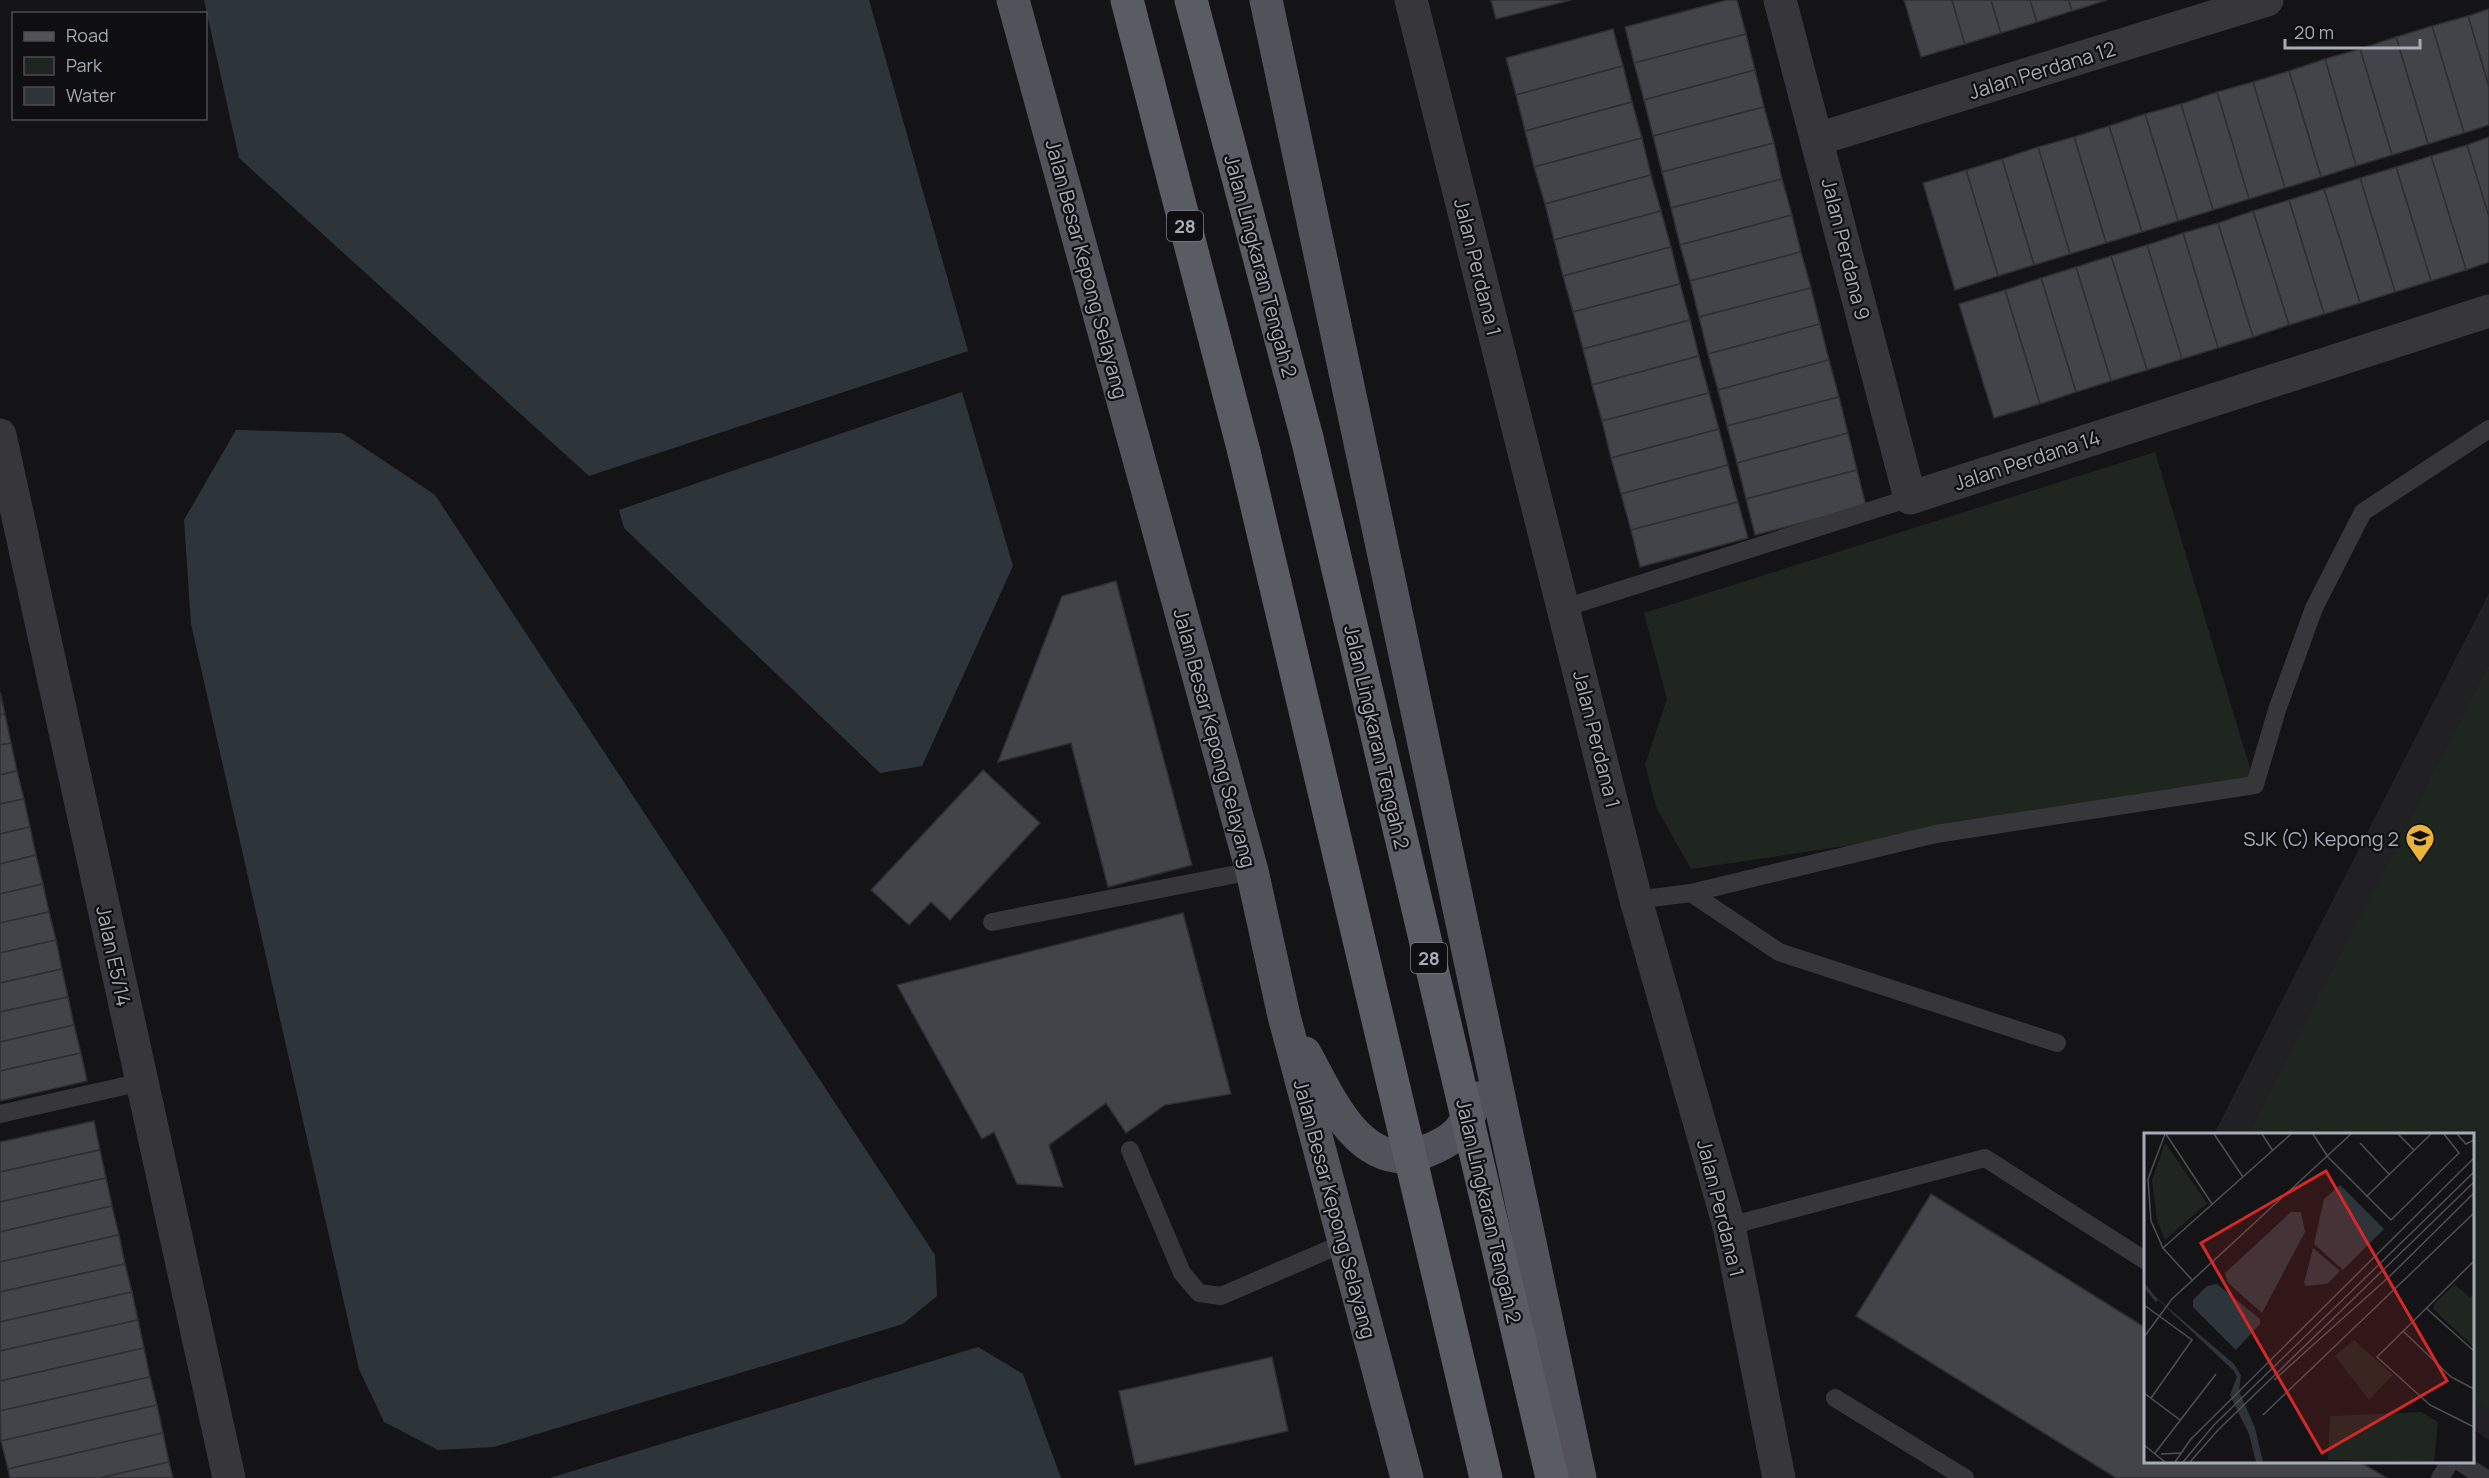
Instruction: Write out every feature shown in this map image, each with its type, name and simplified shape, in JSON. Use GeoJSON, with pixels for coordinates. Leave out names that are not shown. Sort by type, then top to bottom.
{"type":"FeatureCollection","features":[{"type":"Feature","properties":{"kind":"highway","name":"28"},"geometry":{"type":"LineString","coordinates":[[1127,0],[1244,452],[1486,1478]]}},
{"type":"Feature","properties":{"kind":"highway","name":"Jalan Lingkaran Tengah 2"},"geometry":{"type":"LineString","coordinates":[[1191,0],[1307,438],[1552,1478]]}},
{"type":"Feature","properties":{"kind":"main road","name":"Jalan Besar Kepong Selayang"},"geometry":{"type":"LineString","coordinates":[[1013,0],[1252,870],[1284,1016],[1407,1478]]}},
{"type":"Feature","properties":{"kind":"main road"},"geometry":{"type":"LineString","coordinates":[[1266,0],[1581,1478]]}},
{"type":"Feature","properties":{"kind":"main road"},"geometry":{"type":"LineString","coordinates":[[1284,1016],[1336,1108],[1356,1136],[1383,1154],[1408,1158],[1440,1146],[1465,1127],[1480,1091],[1480,1007]]}},
{"type":"Feature","properties":{"kind":"street","name":"Jalan Perdana 1"},"geometry":{"type":"LineString","coordinates":[[1411,0],[1636,900],[1729,1226],[1779,1478]]}},
{"type":"Feature","properties":{"kind":"street","name":"Jalan Perdana 9"},"geometry":{"type":"LineString","coordinates":[[1780,0],[1910,498]]}},
{"type":"Feature","properties":{"kind":"street","name":"Jalan Perdana 12"},"geometry":{"type":"LineString","coordinates":[[1818,139],[2267,0]]}},
{"type":"Feature","properties":{"kind":"street","name":"Jalan Perdana 14"},"geometry":{"type":"LineString","coordinates":[[1910,498],[2489,311]]}},
{"type":"Feature","properties":{"kind":"street","name":"Jalan E5/14"},"geometry":{"type":"LineString","coordinates":[[0,435],[6,489],[142,1082],[229,1478]]}},
{"type":"Feature","properties":{"kind":"lane"},"geometry":{"type":"LineString","coordinates":[[1636,900],[1691,893],[1936,834],[2255,785],[2277,710],[2314,608],[2363,512],[2489,429]]}},
{"type":"Feature","properties":{"kind":"lane","name":"Jalan Perdana 14"},"geometry":{"type":"LineString","coordinates":[[1564,608],[1910,498]]}},
{"type":"Feature","properties":{"kind":"lane"},"geometry":{"type":"LineString","coordinates":[[992,922],[1252,870]]}},
{"type":"Feature","properties":{"kind":"lane"},"geometry":{"type":"LineString","coordinates":[[1691,893],[1779,952],[2057,1043]]}},
{"type":"Feature","properties":{"kind":"lane"},"geometry":{"type":"LineString","coordinates":[[0,1114],[142,1082]]}},
{"type":"Feature","properties":{"kind":"lane"},"geometry":{"type":"LineString","coordinates":[[1130,1150],[1182,1273],[1199,1293],[1221,1296],[1344,1243]]}},
{"type":"Feature","properties":{"kind":"lane"},"geometry":{"type":"LineString","coordinates":[[1729,1226],[1985,1158],[2144,1260]]}},
{"type":"Feature","properties":{"kind":"lane"},"geometry":{"type":"LineString","coordinates":[[1835,1398],[1965,1478]]}},
{"type":"Feature","properties":{"kind":"lane"},"geometry":{"type":"LineString","coordinates":[[2440,1478],[2449,1463]]}},
{"type":"Feature","properties":{"kind":"lane"},"geometry":{"type":"LineString","coordinates":[[2463,1463],[2484,1478]]}},
{"type":"Feature","properties":{"kind":"shaded area","name":"SJK (C) Kepong 2"},"geometry":{"type":"Polygon","coordinates":[[[2489,593],[2489,1440],[2474,1430],[2474,1133],[2215,1133],[2489,593]]]}},
{"type":"Feature","properties":{"kind":"green space"},"geometry":{"type":"Polygon","coordinates":[[[2155,452],[2255,785],[1691,869],[1657,809],[1645,765],[1667,699],[1644,613],[2155,452]]]}},
{"type":"Feature","properties":{"kind":"green space","name":"SJK (C) Kepong 2"},"geometry":{"type":"Polygon","coordinates":[[[2489,665],[2489,1411],[2474,1401],[2474,1133],[2249,1133],[2489,665]]]}},
{"type":"Feature","properties":{"kind":"water"},"geometry":{"type":"Polygon","coordinates":[[[204,0],[869,0],[968,351],[589,476],[239,158],[204,0]]]}},
{"type":"Feature","properties":{"kind":"water"},"geometry":{"type":"Polygon","coordinates":[[[962,392],[1013,566],[922,766],[880,773],[624,528],[619,510],[962,392]]]}},
{"type":"Feature","properties":{"kind":"water"},"geometry":{"type":"Polygon","coordinates":[[[236,430],[342,433],[435,495],[935,1255],[937,1296],[903,1324],[494,1447],[438,1450],[384,1422],[359,1369],[191,624],[184,520],[236,430]]]}},
{"type":"Feature","properties":{"kind":"water"},"geometry":{"type":"Polygon","coordinates":[[[978,1347],[1023,1374],[1061,1478],[550,1478],[978,1347]]]}},
{"type":"Feature","properties":{"kind":"building"},"geometry":{"type":"Polygon","coordinates":[[[1491,0],[1571,0],[1496,19],[1491,0]]]}},
{"type":"Feature","properties":{"kind":"building"},"geometry":{"type":"Polygon","coordinates":[[[1727,0],[1737,0],[1746,34],[1634,63],[1625,27],[1727,0]]]}},
{"type":"Feature","properties":{"kind":"building"},"geometry":{"type":"Polygon","coordinates":[[[1904,0],[1952,0],[1965,44],[1921,57],[1904,0]]]}},
{"type":"Feature","properties":{"kind":"building"},"geometry":{"type":"Polygon","coordinates":[[[1952,0],[1991,0],[2001,33],[1965,44],[1952,0]]]}},
{"type":"Feature","properties":{"kind":"building"},"geometry":{"type":"Polygon","coordinates":[[[1991,0],[2030,0],[2037,22],[2001,33],[1991,0]]]}},
{"type":"Feature","properties":{"kind":"building"},"geometry":{"type":"Polygon","coordinates":[[[2030,0],[2069,0],[2072,11],[2037,22],[2030,0]]]}},
{"type":"Feature","properties":{"kind":"building"},"geometry":{"type":"Polygon","coordinates":[[[2069,0],[2107,0],[2072,11],[2069,0]]]}},
{"type":"Feature","properties":{"kind":"building"},"geometry":{"type":"Polygon","coordinates":[[[2489,9],[2489,87],[2468,16],[2489,9]]]}},
{"type":"Feature","properties":{"kind":"building"},"geometry":{"type":"Polygon","coordinates":[[[2468,16],[2489,87],[2489,125],[2464,133],[2432,26],[2468,16]]]}},
{"type":"Feature","properties":{"kind":"building"},"geometry":{"type":"Polygon","coordinates":[[[2432,26],[2464,133],[2428,144],[2396,37],[2432,26]]]}},
{"type":"Feature","properties":{"kind":"building"},"geometry":{"type":"Polygon","coordinates":[[[1613,29],[1623,66],[1516,95],[1506,58],[1613,29]]]}},
{"type":"Feature","properties":{"kind":"building"},"geometry":{"type":"Polygon","coordinates":[[[1746,34],[1755,70],[1644,100],[1634,63],[1746,34]]]}},
{"type":"Feature","properties":{"kind":"building"},"geometry":{"type":"Polygon","coordinates":[[[2396,37],[2428,144],[2392,155],[2360,49],[2396,37]]]}},
{"type":"Feature","properties":{"kind":"building"},"geometry":{"type":"Polygon","coordinates":[[[2360,49],[2392,155],[2356,166],[2325,59],[2360,49]]]}},
{"type":"Feature","properties":{"kind":"building"},"geometry":{"type":"Polygon","coordinates":[[[2325,59],[2356,166],[2321,177],[2289,71],[2325,59]]]}},
{"type":"Feature","properties":{"kind":"building"},"geometry":{"type":"Polygon","coordinates":[[[1623,66],[1632,102],[1525,131],[1516,95],[1623,66]]]}},
{"type":"Feature","properties":{"kind":"building"},"geometry":{"type":"Polygon","coordinates":[[[1755,70],[1764,107],[1653,136],[1644,100],[1755,70]]]}},
{"type":"Feature","properties":{"kind":"building"},"geometry":{"type":"Polygon","coordinates":[[[2289,71],[2321,177],[2285,188],[2253,82],[2289,71]]]}},
{"type":"Feature","properties":{"kind":"building"},"geometry":{"type":"Polygon","coordinates":[[[2253,82],[2285,188],[2249,199],[2217,92],[2253,82]]]}},
{"type":"Feature","properties":{"kind":"building"},"geometry":{"type":"Polygon","coordinates":[[[2217,92],[2249,199],[2213,210],[2181,104],[2217,92]]]}},
{"type":"Feature","properties":{"kind":"building"},"geometry":{"type":"Polygon","coordinates":[[[1632,102],[1642,138],[1534,167],[1525,131],[1632,102]]]}},
{"type":"Feature","properties":{"kind":"building"},"geometry":{"type":"Polygon","coordinates":[[[2181,104],[2213,210],[2178,221],[2145,114],[2181,104]]]}},
{"type":"Feature","properties":{"kind":"building"},"geometry":{"type":"Polygon","coordinates":[[[1764,107],[1774,143],[1662,172],[1653,136],[1764,107]]]}},
{"type":"Feature","properties":{"kind":"building"},"geometry":{"type":"Polygon","coordinates":[[[2145,114],[2178,221],[2142,232],[2109,126],[2145,114]]]}},
{"type":"Feature","properties":{"kind":"building"},"geometry":{"type":"Polygon","coordinates":[[[2109,126],[2142,232],[2106,243],[2074,137],[2109,126]]]}},
{"type":"Feature","properties":{"kind":"building"},"geometry":{"type":"Polygon","coordinates":[[[2074,137],[2106,243],[2070,254],[2038,147],[2074,137]]]}},
{"type":"Feature","properties":{"kind":"building"},"geometry":{"type":"Polygon","coordinates":[[[2489,137],[2489,217],[2467,145],[2489,137]]]}},
{"type":"Feature","properties":{"kind":"building"},"geometry":{"type":"Polygon","coordinates":[[[1642,138],[1651,175],[1545,204],[1534,167],[1642,138]]]}},
{"type":"Feature","properties":{"kind":"building"},"geometry":{"type":"Polygon","coordinates":[[[1774,143],[1782,179],[1671,208],[1662,172],[1774,143]]]}},
{"type":"Feature","properties":{"kind":"building"},"geometry":{"type":"Polygon","coordinates":[[[2467,145],[2489,217],[2489,262],[2466,270],[2431,156],[2467,145]]]}},
{"type":"Feature","properties":{"kind":"building"},"geometry":{"type":"Polygon","coordinates":[[[2038,147],[2070,254],[2034,265],[2002,159],[2038,147]]]}},
{"type":"Feature","properties":{"kind":"building"},"geometry":{"type":"Polygon","coordinates":[[[2431,156],[2466,270],[2431,281],[2396,167],[2431,156]]]}},
{"type":"Feature","properties":{"kind":"building"},"geometry":{"type":"Polygon","coordinates":[[[2002,159],[2034,265],[1998,276],[1966,170],[2002,159]]]}},
{"type":"Feature","properties":{"kind":"building"},"geometry":{"type":"Polygon","coordinates":[[[2396,167],[2431,281],[2395,292],[2360,178],[2396,167]]]}},
{"type":"Feature","properties":{"kind":"building"},"geometry":{"type":"Polygon","coordinates":[[[1966,170],[1998,276],[1955,290],[1923,183],[1966,170]]]}},
{"type":"Feature","properties":{"kind":"building"},"geometry":{"type":"Polygon","coordinates":[[[1651,175],[1661,211],[1554,240],[1545,204],[1651,175]]]}},
{"type":"Feature","properties":{"kind":"building"},"geometry":{"type":"Polygon","coordinates":[[[2360,178],[2395,292],[2360,303],[2324,189],[2360,178]]]}},
{"type":"Feature","properties":{"kind":"building"},"geometry":{"type":"Polygon","coordinates":[[[1782,179],[1792,215],[1680,245],[1671,208],[1782,179]]]}},
{"type":"Feature","properties":{"kind":"building"},"geometry":{"type":"Polygon","coordinates":[[[2324,189],[2360,303],[2324,314],[2289,200],[2324,189]]]}},
{"type":"Feature","properties":{"kind":"building"},"geometry":{"type":"Polygon","coordinates":[[[2289,200],[2324,314],[2289,325],[2253,211],[2289,200]]]}},
{"type":"Feature","properties":{"kind":"building"},"geometry":{"type":"Polygon","coordinates":[[[1661,211],[1671,247],[1563,276],[1554,240],[1661,211]]]}},
{"type":"Feature","properties":{"kind":"building"},"geometry":{"type":"Polygon","coordinates":[[[2253,211],[2289,325],[2253,337],[2218,223],[2253,211]]]}},
{"type":"Feature","properties":{"kind":"building"},"geometry":{"type":"Polygon","coordinates":[[[1792,215],[1801,252],[1690,281],[1680,245],[1792,215]]]}},
{"type":"Feature","properties":{"kind":"building"},"geometry":{"type":"Polygon","coordinates":[[[2218,223],[2253,337],[2218,348],[2183,233],[2218,223]]]}},
{"type":"Feature","properties":{"kind":"building"},"geometry":{"type":"Polygon","coordinates":[[[2183,233],[2218,348],[2182,359],[2147,245],[2183,233]]]}},
{"type":"Feature","properties":{"kind":"building"},"geometry":{"type":"Polygon","coordinates":[[[2147,245],[2182,359],[2147,370],[2111,256],[2147,245]]]}},
{"type":"Feature","properties":{"kind":"building"},"geometry":{"type":"Polygon","coordinates":[[[1671,247],[1680,284],[1573,312],[1563,276],[1671,247]]]}},
{"type":"Feature","properties":{"kind":"building"},"geometry":{"type":"Polygon","coordinates":[[[1801,252],[1811,288],[1699,317],[1690,281],[1801,252]]]}},
{"type":"Feature","properties":{"kind":"building"},"geometry":{"type":"Polygon","coordinates":[[[2111,256],[2147,370],[2111,381],[2076,267],[2111,256]]]}},
{"type":"Feature","properties":{"kind":"building"},"geometry":{"type":"Polygon","coordinates":[[[2076,267],[2111,381],[2076,392],[2041,278],[2076,267]]]}},
{"type":"Feature","properties":{"kind":"building"},"geometry":{"type":"Polygon","coordinates":[[[2041,278],[2076,392],[2040,404],[2005,290],[2041,278]]]}},
{"type":"Feature","properties":{"kind":"building"},"geometry":{"type":"Polygon","coordinates":[[[1680,284],[1690,320],[1583,349],[1573,312],[1680,284]]]}},
{"type":"Feature","properties":{"kind":"building"},"geometry":{"type":"Polygon","coordinates":[[[1811,288],[1820,324],[1708,354],[1699,317],[1811,288]]]}},
{"type":"Feature","properties":{"kind":"building"},"geometry":{"type":"Polygon","coordinates":[[[2005,290],[2040,404],[1994,418],[1959,304],[2005,290]]]}},
{"type":"Feature","properties":{"kind":"building"},"geometry":{"type":"Polygon","coordinates":[[[1690,320],[1699,356],[1592,385],[1583,349],[1690,320]]]}},
{"type":"Feature","properties":{"kind":"building"},"geometry":{"type":"Polygon","coordinates":[[[1820,324],[1829,360],[1718,390],[1708,354],[1820,324]]]}},
{"type":"Feature","properties":{"kind":"building"},"geometry":{"type":"Polygon","coordinates":[[[1699,356],[1709,393],[1602,421],[1592,385],[1699,356]]]}},
{"type":"Feature","properties":{"kind":"building"},"geometry":{"type":"Polygon","coordinates":[[[1829,360],[1839,397],[1727,426],[1718,390],[1829,360]]]}},
{"type":"Feature","properties":{"kind":"building"},"geometry":{"type":"Polygon","coordinates":[[[1709,393],[1719,429],[1611,458],[1602,421],[1709,393]]]}},
{"type":"Feature","properties":{"kind":"building"},"geometry":{"type":"Polygon","coordinates":[[[1839,397],[1848,433],[1737,463],[1727,426],[1839,397]]]}},
{"type":"Feature","properties":{"kind":"building"},"geometry":{"type":"Polygon","coordinates":[[[1719,429],[1728,465],[1621,494],[1611,458],[1719,429]]]}},
{"type":"Feature","properties":{"kind":"building"},"geometry":{"type":"Polygon","coordinates":[[[1848,433],[1857,470],[1746,499],[1737,463],[1848,433]]]}},
{"type":"Feature","properties":{"kind":"building"},"geometry":{"type":"Polygon","coordinates":[[[1728,465],[1738,502],[1631,530],[1621,494],[1728,465]]]}},
{"type":"Feature","properties":{"kind":"building"},"geometry":{"type":"Polygon","coordinates":[[[1857,470],[1866,506],[1755,535],[1746,499],[1857,470]]]}},
{"type":"Feature","properties":{"kind":"building"},"geometry":{"type":"Polygon","coordinates":[[[1738,502],[1748,538],[1640,567],[1631,530],[1738,502]]]}},
{"type":"Feature","properties":{"kind":"building"},"geometry":{"type":"Polygon","coordinates":[[[1116,581],[1192,865],[1108,887],[1071,743],[998,762],[1062,596],[1116,581]]]}},
{"type":"Feature","properties":{"kind":"building"},"geometry":{"type":"Polygon","coordinates":[[[0,692],[5,714],[0,715],[0,692]]]}},
{"type":"Feature","properties":{"kind":"building"},"geometry":{"type":"Polygon","coordinates":[[[5,714],[11,743],[0,745],[0,715],[5,714]]]}},
{"type":"Feature","properties":{"kind":"building"},"geometry":{"type":"Polygon","coordinates":[[[11,743],[17,771],[0,775],[0,745],[11,743]]]}},
{"type":"Feature","properties":{"kind":"building"},"geometry":{"type":"Polygon","coordinates":[[[983,770],[1040,823],[950,920],[931,902],[909,925],[871,890],[983,770]]]}},
{"type":"Feature","properties":{"kind":"building"},"geometry":{"type":"Polygon","coordinates":[[[17,771],[24,799],[0,804],[0,775],[17,771]]]}},
{"type":"Feature","properties":{"kind":"building"},"geometry":{"type":"Polygon","coordinates":[[[24,799],[30,827],[0,834],[0,804],[24,799]]]}},
{"type":"Feature","properties":{"kind":"building"},"geometry":{"type":"Polygon","coordinates":[[[30,827],[36,855],[0,864],[0,834],[30,827]]]}},
{"type":"Feature","properties":{"kind":"building"},"geometry":{"type":"Polygon","coordinates":[[[36,855],[43,884],[0,894],[0,864],[36,855]]]}},
{"type":"Feature","properties":{"kind":"building"},"geometry":{"type":"Polygon","coordinates":[[[43,884],[49,912],[0,923],[0,894],[43,884]]]}},
{"type":"Feature","properties":{"kind":"building"},"geometry":{"type":"Polygon","coordinates":[[[49,912],[56,940],[0,953],[0,923],[49,912]]]}},
{"type":"Feature","properties":{"kind":"building"},"geometry":{"type":"Polygon","coordinates":[[[1183,913],[1231,1094],[1165,1105],[1126,1133],[1106,1103],[1049,1145],[1063,1187],[1017,1184],[994,1132],[982,1139],[897,985],[1183,913]]]}},
{"type":"Feature","properties":{"kind":"building"},"geometry":{"type":"Polygon","coordinates":[[[56,940],[62,969],[0,983],[0,953],[56,940]]]}},
{"type":"Feature","properties":{"kind":"building"},"geometry":{"type":"Polygon","coordinates":[[[62,969],[68,997],[0,1012],[0,983],[62,969]]]}},
{"type":"Feature","properties":{"kind":"building"},"geometry":{"type":"Polygon","coordinates":[[[68,997],[74,1025],[0,1042],[0,1012],[68,997]]]}},
{"type":"Feature","properties":{"kind":"building"},"geometry":{"type":"Polygon","coordinates":[[[74,1025],[81,1053],[0,1071],[0,1042],[74,1025]]]}},
{"type":"Feature","properties":{"kind":"building"},"geometry":{"type":"Polygon","coordinates":[[[81,1053],[87,1081],[0,1101],[0,1071],[81,1053]]]}},
{"type":"Feature","properties":{"kind":"building"},"geometry":{"type":"Polygon","coordinates":[[[94,1121],[100,1150],[0,1172],[0,1142],[94,1121]]]}},
{"type":"Feature","properties":{"kind":"building"},"geometry":{"type":"Polygon","coordinates":[[[100,1150],[106,1178],[0,1202],[0,1172],[100,1150]]]}},
{"type":"Feature","properties":{"kind":"building"},"geometry":{"type":"Polygon","coordinates":[[[106,1178],[112,1206],[0,1232],[0,1202],[106,1178]]]}},
{"type":"Feature","properties":{"kind":"building"},"geometry":{"type":"Polygon","coordinates":[[[1931,1194],[2144,1327],[2144,1463],[2362,1463],[2387,1478],[2116,1478],[1856,1316],[1931,1194]]]}},
{"type":"Feature","properties":{"kind":"building"},"geometry":{"type":"Polygon","coordinates":[[[112,1206],[119,1235],[0,1262],[0,1232],[112,1206]]]}},
{"type":"Feature","properties":{"kind":"building"},"geometry":{"type":"Polygon","coordinates":[[[119,1235],[125,1264],[0,1292],[0,1262],[119,1235]]]}},
{"type":"Feature","properties":{"kind":"building"},"geometry":{"type":"Polygon","coordinates":[[[125,1264],[132,1292],[0,1322],[0,1292],[125,1264]]]}},
{"type":"Feature","properties":{"kind":"building"},"geometry":{"type":"Polygon","coordinates":[[[132,1292],[138,1320],[0,1351],[0,1322],[132,1292]]]}},
{"type":"Feature","properties":{"kind":"building"},"geometry":{"type":"Polygon","coordinates":[[[138,1320],[144,1348],[0,1381],[0,1351],[138,1320]]]}},
{"type":"Feature","properties":{"kind":"building"},"geometry":{"type":"Polygon","coordinates":[[[144,1348],[150,1377],[0,1411],[0,1381],[144,1348]]]}},
{"type":"Feature","properties":{"kind":"building"},"geometry":{"type":"Polygon","coordinates":[[[1272,1357],[1288,1431],[1135,1465],[1119,1391],[1272,1357]]]}},
{"type":"Feature","properties":{"kind":"building"},"geometry":{"type":"Polygon","coordinates":[[[150,1377],[157,1405],[1,1441],[0,1411],[150,1377]]]}},
{"type":"Feature","properties":{"kind":"building"},"geometry":{"type":"Polygon","coordinates":[[[157,1405],[163,1433],[8,1469],[1,1441],[157,1405]]]}},
{"type":"Feature","properties":{"kind":"building"},"geometry":{"type":"Polygon","coordinates":[[[163,1433],[169,1462],[100,1478],[10,1478],[8,1469],[163,1433]]]}},
{"type":"Feature","properties":{"kind":"building"},"geometry":{"type":"Polygon","coordinates":[[[169,1462],[173,1478],[100,1478],[169,1462]]]}},
{"type":"Feature","properties":{"kind":"place","name":"SJK (C) Kepong 2"},"geometry":{"type":"Point","coordinates":[2420,864]}}]}
